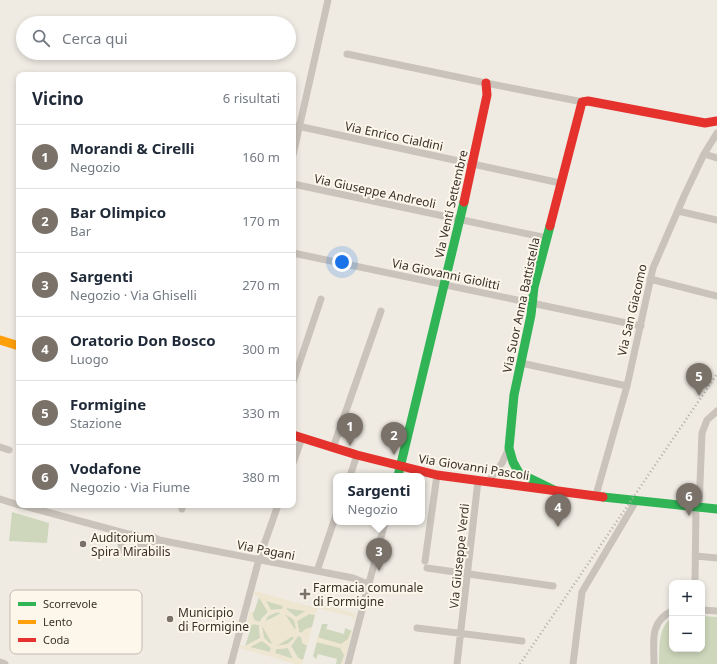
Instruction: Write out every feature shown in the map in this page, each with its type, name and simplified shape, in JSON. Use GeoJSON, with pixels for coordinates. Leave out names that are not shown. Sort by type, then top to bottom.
{"type":"FeatureCollection","features":[{"type":"Feature","properties":{"kind":"street"},"geometry":{"type":"LineString","coordinates":[[296,126],[328,0]]}},
{"type":"Feature","properties":{"kind":"street"},"geometry":{"type":"LineString","coordinates":[[347,54],[486,84],[714,122]]}},
{"type":"Feature","properties":{"kind":"street","name":"Via Venti Settembre"},"geometry":{"type":"LineString","coordinates":[[399,471],[473,164],[487,95],[486,84]]}},
{"type":"Feature","properties":{"kind":"street","name":"Via Suor Anna Battistella"},"geometry":{"type":"LineString","coordinates":[[509,448],[513,403],[534,287],[580,106],[584,101]]}},
{"type":"Feature","properties":{"kind":"street","name":"Via San Giacomo"},"geometry":{"type":"LineString","coordinates":[[596,496],[627,386],[650,278],[678,211],[704,154],[715,135],[714,122]]}},
{"type":"Feature","properties":{"kind":"street","name":"Via Enrico Cialdini"},"geometry":{"type":"LineString","coordinates":[[296,126],[560,183]]}},
{"type":"Feature","properties":{"kind":"street"},"geometry":{"type":"LineString","coordinates":[[704,154],[717,158]]}},
{"type":"Feature","properties":{"kind":"street","name":"Via Giuseppe Andreoli"},"geometry":{"type":"LineString","coordinates":[[296,185],[547,238]]}},
{"type":"Feature","properties":{"kind":"street"},"geometry":{"type":"LineString","coordinates":[[678,211],[717,220]]}},
{"type":"Feature","properties":{"kind":"street","name":"Via Giovanni Giolitti"},"geometry":{"type":"LineString","coordinates":[[296,254],[641,326]]}},
{"type":"Feature","properties":{"kind":"street"},"geometry":{"type":"LineString","coordinates":[[650,278],[717,296]]}},
{"type":"Feature","properties":{"kind":"street"},"geometry":{"type":"LineString","coordinates":[[296,373],[321,299]]}},
{"type":"Feature","properties":{"kind":"street"},"geometry":{"type":"LineString","coordinates":[[333,448],[381,311]]}},
{"type":"Feature","properties":{"kind":"street"},"geometry":{"type":"LineString","coordinates":[[0,340],[16,345]]}},
{"type":"Feature","properties":{"kind":"street"},"geometry":{"type":"LineString","coordinates":[[521,363],[627,386]]}},
{"type":"Feature","properties":{"kind":"street"},"geometry":{"type":"LineString","coordinates":[[695,580],[702,433],[707,420],[717,411]]}},
{"type":"Feature","properties":{"kind":"street","name":"Via Giovanni Pascoli"},"geometry":{"type":"LineString","coordinates":[[297,437],[357,455],[399,471],[418,473]]}},
{"type":"Feature","properties":{"kind":"street"},"geometry":{"type":"LineString","coordinates":[[0,447],[9,450]]}},
{"type":"Feature","properties":{"kind":"street"},"geometry":{"type":"LineString","coordinates":[[509,448],[513,462],[519,473],[556,490]]}},
{"type":"Feature","properties":{"kind":"street"},"geometry":{"type":"LineString","coordinates":[[488,482],[502,463],[509,448]]}},
{"type":"Feature","properties":{"kind":"street"},"geometry":{"type":"LineString","coordinates":[[351,473],[357,455]]}},
{"type":"Feature","properties":{"kind":"street"},"geometry":{"type":"LineString","coordinates":[[506,484],[515,480],[519,473]]}},
{"type":"Feature","properties":{"kind":"street","name":"Via Giovanni Pascoli"},"geometry":{"type":"LineString","coordinates":[[425,474],[634,501],[717,509]]}},
{"type":"Feature","properties":{"kind":"street"},"geometry":{"type":"LineString","coordinates":[[437,475],[426,565],[468,574],[553,586]]}},
{"type":"Feature","properties":{"kind":"street","name":"Via Giuseppe Verdi"},"geometry":{"type":"LineString","coordinates":[[457,664],[478,481]]}},
{"type":"Feature","properties":{"kind":"street"},"geometry":{"type":"LineString","coordinates":[[0,499],[16,504]]}},
{"type":"Feature","properties":{"kind":"street"},"geometry":{"type":"LineString","coordinates":[[572,664],[582,592],[634,501]]}},
{"type":"Feature","properties":{"kind":"street"},"geometry":{"type":"LineString","coordinates":[[230,664],[259,559],[277,508]]}},
{"type":"Feature","properties":{"kind":"street"},"geometry":{"type":"LineString","coordinates":[[35,510],[138,537],[141,545]]}},
{"type":"Feature","properties":{"kind":"street"},"geometry":{"type":"LineString","coordinates":[[317,571],[333,524]]}},
{"type":"Feature","properties":{"kind":"street"},"geometry":{"type":"LineString","coordinates":[[348,664],[368,592],[368,584],[384,525]]}},
{"type":"Feature","properties":{"kind":"street"},"geometry":{"type":"LineString","coordinates":[[109,530],[117,535],[122,541],[122,549],[129,554],[137,552],[141,545],[159,540]]}},
{"type":"Feature","properties":{"kind":"street"},"geometry":{"type":"LineString","coordinates":[[122,541],[128,534]]}},
{"type":"Feature","properties":{"kind":"street","name":"Via Pagani"},"geometry":{"type":"LineString","coordinates":[[138,537],[153,536],[159,540],[361,580],[368,584]]}},
{"type":"Feature","properties":{"kind":"street"},"geometry":{"type":"LineString","coordinates":[[696,556],[717,558]]}},
{"type":"Feature","properties":{"kind":"street"},"geometry":{"type":"LineString","coordinates":[[705,610],[717,611]]}},
{"type":"Feature","properties":{"kind":"street"},"geometry":{"type":"LineString","coordinates":[[654,664],[655,629],[658,620],[669,612]]}},
{"type":"Feature","properties":{"kind":"street"},"geometry":{"type":"LineString","coordinates":[[417,628],[522,641]]}},
{"type":"Feature","properties":{"kind":"street"},"geometry":{"type":"LineString","coordinates":[[0,662],[5,664]]}},
{"type":"Feature","properties":{"kind":"green space"},"geometry":{"type":"Polygon","coordinates":[[[12,512],[49,523],[47,543],[9,541],[12,512]]]}},
{"type":"Feature","properties":{"kind":"green space"},"geometry":{"type":"Polygon","coordinates":[[[259,597],[268,612],[260,622],[254,620],[252,613],[254,612],[259,597]]]}},
{"type":"Feature","properties":{"kind":"green space"},"geometry":{"type":"Polygon","coordinates":[[[265,600],[283,606],[282,609],[271,610],[265,600]]]}},
{"type":"Feature","properties":{"kind":"green space"},"geometry":{"type":"Polygon","coordinates":[[[287,608],[306,611],[296,617],[287,610],[287,608]]]}},
{"type":"Feature","properties":{"kind":"green space"},"geometry":{"type":"Polygon","coordinates":[[[277,612],[281,613],[264,623],[268,616],[277,612]]]}},
{"type":"Feature","properties":{"kind":"green space"},"geometry":{"type":"Polygon","coordinates":[[[285,614],[294,620],[296,626],[295,631],[285,614]]]}},
{"type":"Feature","properties":{"kind":"green space"},"geometry":{"type":"Polygon","coordinates":[[[309,614],[315,615],[312,627],[303,631],[302,633],[299,632],[297,621],[309,614]]]}},
{"type":"Feature","properties":{"kind":"green space"},"geometry":{"type":"Polygon","coordinates":[[[705,616],[717,617],[717,664],[659,664],[660,639],[669,620],[669,652],[705,652],[705,616]]]}},
{"type":"Feature","properties":{"kind":"green space"},"geometry":{"type":"Polygon","coordinates":[[[253,624],[259,625],[260,638],[245,646],[250,631],[247,630],[253,624]]]}},
{"type":"Feature","properties":{"kind":"green space"},"geometry":{"type":"Polygon","coordinates":[[[322,624],[328,624],[326,629],[344,634],[345,628],[352,631],[343,664],[336,664],[337,659],[318,654],[316,659],[313,656],[322,624]]]}},
{"type":"Feature","properties":{"kind":"green space"},"geometry":{"type":"Polygon","coordinates":[[[262,627],[272,643],[270,644],[264,638],[262,627]]]}},
{"type":"Feature","properties":{"kind":"green space"},"geometry":{"type":"Polygon","coordinates":[[[293,636],[294,638],[288,644],[276,645],[293,636]]]}},
{"type":"Feature","properties":{"kind":"green space"},"geometry":{"type":"Polygon","coordinates":[[[298,636],[301,637],[307,646],[303,660],[298,658],[291,646],[298,636]]]}},
{"type":"Feature","properties":{"kind":"green space"},"geometry":{"type":"Polygon","coordinates":[[[262,640],[271,648],[270,652],[249,647],[262,640]]]}},
{"type":"Feature","properties":{"kind":"green space"},"geometry":{"type":"Polygon","coordinates":[[[288,648],[293,659],[275,653],[276,649],[288,648]]]}},
{"type":"Feature","properties":{"kind":"shaded area"},"geometry":{"type":"Polygon","coordinates":[[[255,591],[316,608],[318,603],[357,614],[352,621],[353,617],[318,608],[315,615],[309,614],[297,621],[299,632],[302,633],[305,629],[312,627],[307,646],[302,643],[301,637],[298,636],[291,646],[298,658],[303,660],[302,664],[295,664],[240,648],[241,645],[245,646],[260,638],[259,625],[253,624],[247,630],[245,629],[250,611],[252,612],[254,620],[260,622],[268,612],[259,597],[254,595],[255,591]],[[266,601],[271,610],[282,609],[283,606],[266,601]],[[287,608],[287,610],[296,617],[306,611],[287,608]],[[280,612],[270,614],[263,622],[281,614],[280,612]],[[285,614],[295,630],[296,627],[294,620],[285,614]],[[262,627],[264,638],[271,644],[272,643],[262,627]],[[293,636],[277,646],[288,644],[294,638],[293,636]],[[262,641],[250,647],[270,652],[271,648],[262,641]],[[288,648],[276,649],[275,653],[293,659],[288,648]]]}},
{"type":"Feature","properties":{"kind":"shaded area"},"geometry":{"type":"Polygon","coordinates":[[[351,631],[352,632],[343,664],[341,664],[344,655],[340,648],[316,642],[317,637],[341,644],[348,639],[351,631]]]}},
{"type":"Feature","properties":{"kind":"railway"},"geometry":{"type":"LineString","coordinates":[[520,664],[717,374]]}},
{"type":"Feature","properties":{"kind":"traffic: fast"},"geometry":{"type":"LineString","coordinates":[[399,473],[464,202]]}},
{"type":"Feature","properties":{"kind":"traffic: fast"},"geometry":{"type":"LineString","coordinates":[[550,226],[534,287],[531,315],[514,395],[509,448],[513,462],[519,473],[556,491]]}},
{"type":"Feature","properties":{"kind":"traffic: fast"},"geometry":{"type":"LineString","coordinates":[[603,497],[717,509]]}},
{"type":"Feature","properties":{"kind":"traffic: slow"},"geometry":{"type":"LineString","coordinates":[[0,340],[16,345]]}},
{"type":"Feature","properties":{"kind":"traffic: jam"},"geometry":{"type":"LineString","coordinates":[[464,202],[487,95],[486,83]]}},
{"type":"Feature","properties":{"kind":"traffic: jam"},"geometry":{"type":"LineString","coordinates":[[550,226],[582,102],[588,101],[705,123],[717,121]]}},
{"type":"Feature","properties":{"kind":"traffic: jam"},"geometry":{"type":"LineString","coordinates":[[296,436],[357,455],[437,475],[603,497]]}},
{"type":"Feature","properties":{"kind":"place","name":"Formigine"},"geometry":{"type":"Point","coordinates":[699,396]}},
{"type":"Feature","properties":{"kind":"place","name":"Morandi & Cirelli"},"geometry":{"type":"Point","coordinates":[350,446]}},
{"type":"Feature","properties":{"kind":"place","name":"Bar Olimpico"},"geometry":{"type":"Point","coordinates":[394,455]}},
{"type":"Feature","properties":{"kind":"place","name":"Vodafone"},"geometry":{"type":"Point","coordinates":[689,516]}},
{"type":"Feature","properties":{"kind":"place","name":"Oratorio Don Bosco"},"geometry":{"type":"Point","coordinates":[558,527]}},
{"type":"Feature","properties":{"kind":"place","name":"Auditorium Spira Mirabilis"},"geometry":{"type":"Point","coordinates":[83,544]}},
{"type":"Feature","properties":{"kind":"place","name":"Sargenti"},"geometry":{"type":"Point","coordinates":[379,571]}},
{"type":"Feature","properties":{"kind":"place","name":"Farmacia comunale di Formigine"},"geometry":{"type":"Point","coordinates":[305,594]}},
{"type":"Feature","properties":{"kind":"place","name":"Municipio di Formigine"},"geometry":{"type":"Point","coordinates":[170,619]}}]}
